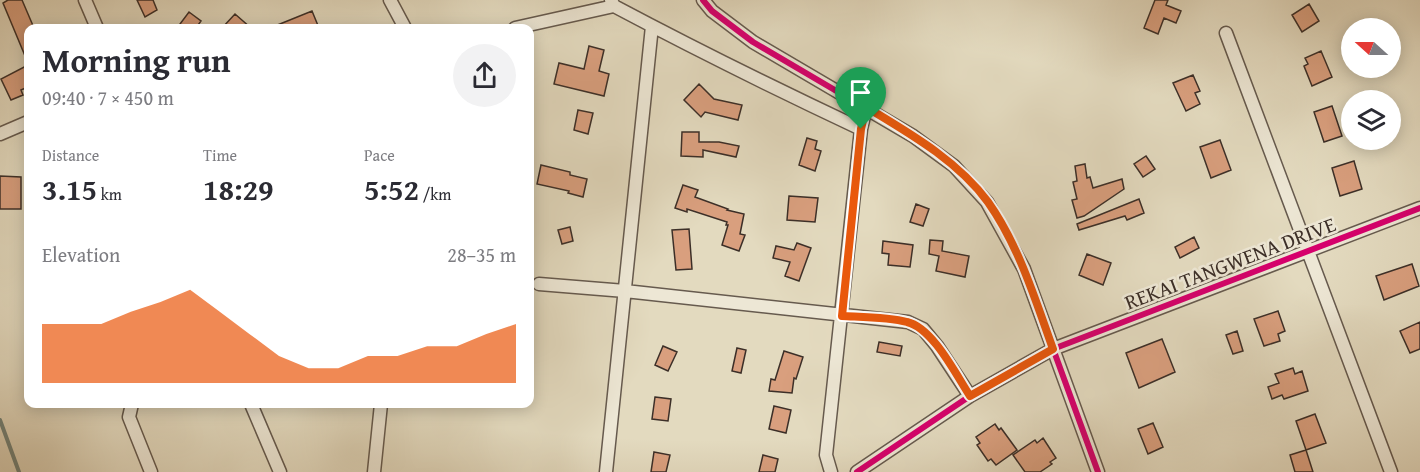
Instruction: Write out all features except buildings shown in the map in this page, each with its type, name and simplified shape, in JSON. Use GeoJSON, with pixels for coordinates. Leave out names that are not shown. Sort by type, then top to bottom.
{"type":"FeatureCollection","features":[{"type":"Feature","properties":{"kind":"street"},"geometry":{"type":"LineString","coordinates":[[85,0],[95,24]]}},
{"type":"Feature","properties":{"kind":"street"},"geometry":{"type":"LineString","coordinates":[[390,0],[403,24]]}},
{"type":"Feature","properties":{"kind":"street"},"geometry":{"type":"LineString","coordinates":[[702,0],[712,11],[753,42],[913,135],[954,166],[987,202],[1024,269],[1098,472]]}},
{"type":"Feature","properties":{"kind":"street"},"geometry":{"type":"LineString","coordinates":[[531,24],[612,3],[781,92],[861,129]]}},
{"type":"Feature","properties":{"kind":"street"},"geometry":{"type":"LineString","coordinates":[[606,472],[652,26]]}},
{"type":"Feature","properties":{"kind":"street"},"geometry":{"type":"LineString","coordinates":[[1226,33],[1391,472]]}},
{"type":"Feature","properties":{"kind":"street"},"geometry":{"type":"LineString","coordinates":[[831,472],[826,455],[861,129],[866,107]]}},
{"type":"Feature","properties":{"kind":"street"},"geometry":{"type":"LineString","coordinates":[[0,134],[24,125]]}},
{"type":"Feature","properties":{"kind":"street","name":"REKAI TANGWENA DRIVE"},"geometry":{"type":"LineString","coordinates":[[856,472],[970,396],[1053,349],[1420,208]]}},
{"type":"Feature","properties":{"kind":"street"},"geometry":{"type":"LineString","coordinates":[[539,284],[625,291],[908,322],[923,329],[970,396]]}},
{"type":"Feature","properties":{"kind":"street"},"geometry":{"type":"LineString","coordinates":[[131,408],[129,417],[152,472]]}},
{"type":"Feature","properties":{"kind":"street"},"geometry":{"type":"LineString","coordinates":[[253,408],[280,472]]}},
{"type":"Feature","properties":{"kind":"street"},"geometry":{"type":"LineString","coordinates":[[374,472],[381,408]]}},
{"type":"Feature","properties":{"kind":"waterway"},"geometry":{"type":"LineString","coordinates":[[0,420],[19,472]]}},
{"type":"Feature","properties":{"kind":"cycle path"},"geometry":{"type":"LineString","coordinates":[[703,0],[712,11],[753,42],[913,136],[954,166],[987,202],[1024,269],[1098,472]]}},
{"type":"Feature","properties":{"kind":"cycle path"},"geometry":{"type":"LineString","coordinates":[[857,472],[970,396],[1053,349],[1420,208]]}},
{"type":"Feature","properties":{"kind":"route"},"geometry":{"type":"LineString","coordinates":[[866,107],[913,135],[954,166],[987,202],[1004,229],[1024,269],[1053,349],[970,396],[923,329],[908,322],[842,316],[861,129],[866,107]]}}]}
